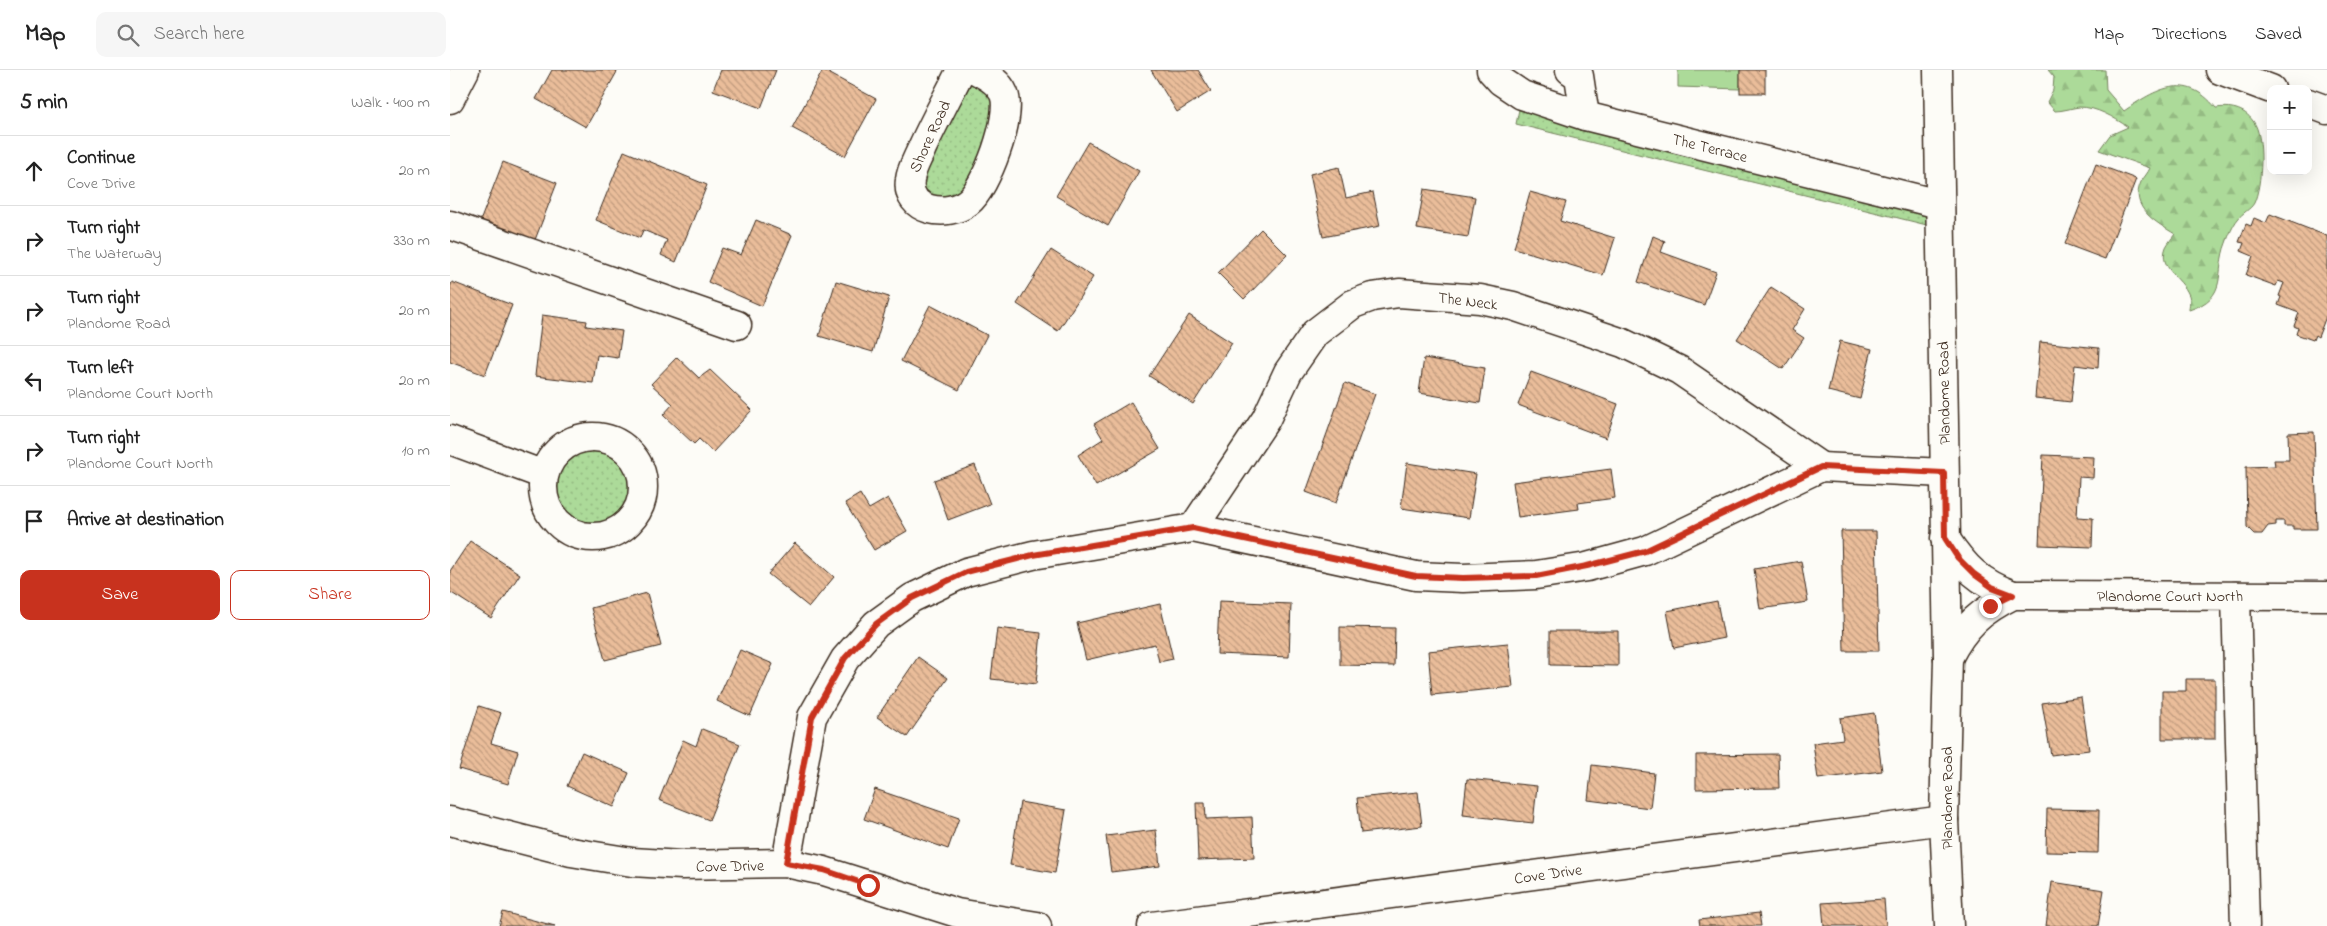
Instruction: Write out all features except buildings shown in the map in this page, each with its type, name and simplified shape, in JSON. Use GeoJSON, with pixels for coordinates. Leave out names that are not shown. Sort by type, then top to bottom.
{"type":"FeatureCollection","features":[{"type":"Feature","properties":{"kind":"street"},"geometry":{"type":"LineString","coordinates":[[450,99],[465,70]]}},
{"type":"Feature","properties":{"kind":"street","name":"Shore Road"},"geometry":{"type":"LineString","coordinates":[[961,70],[934,122],[910,178],[911,194],[915,199],[934,211],[954,209],[962,206],[973,197],[992,161],[1003,127],[1007,105],[1001,88],[990,77],[976,70]]}},
{"type":"Feature","properties":{"kind":"street","name":"The Terrace"},"geometry":{"type":"LineString","coordinates":[[1491,70],[1501,81],[1522,95],[1586,116],[1939,204]]}},
{"type":"Feature","properties":{"kind":"street","name":"Plandome Road"},"geometry":{"type":"LineString","coordinates":[[1938,70],[1948,658],[1944,820],[1949,926]]}},
{"type":"Feature","properties":{"kind":"street"},"geometry":{"type":"LineString","coordinates":[[2220,70],[2267,88]]}},
{"type":"Feature","properties":{"kind":"street"},"geometry":{"type":"LineString","coordinates":[[1576,72],[1586,116]]}},
{"type":"Feature","properties":{"kind":"street"},"geometry":{"type":"LineString","coordinates":[[2312,104],[2327,110]]}},
{"type":"Feature","properties":{"kind":"street"},"geometry":{"type":"LineString","coordinates":[[450,225],[737,325]]}},
{"type":"Feature","properties":{"kind":"street","name":"The Neck"},"geometry":{"type":"LineString","coordinates":[[1193,528],[1266,420],[1288,372],[1315,333],[1353,304],[1372,297],[1399,292],[1480,299],[1505,304],[1623,343],[1679,370],[1821,467]]}},
{"type":"Feature","properties":{"kind":"street"},"geometry":{"type":"LineString","coordinates":[[450,440],[544,475]]}},
{"type":"Feature","properties":{"kind":"street"},"geometry":{"type":"LineString","coordinates":[[786,863],[812,717],[845,658],[876,624],[912,598],[966,572],[1033,555],[1193,528],[1416,576],[1463,578],[1536,576],[1587,566],[1645,551],[1821,467],[1944,473]]}},
{"type":"Feature","properties":{"kind":"street","name":"Plandome Court North"},"geometry":{"type":"LineString","coordinates":[[1945,538],[1958,558],[1974,574],[1992,587],[2013,595],[2327,596]]}},
{"type":"Feature","properties":{"kind":"street","name":"Plandome Court North"},"geometry":{"type":"LineString","coordinates":[[1948,658],[1958,638],[1973,621],[1990,606],[2013,595]]}},
{"type":"Feature","properties":{"kind":"street"},"geometry":{"type":"LineString","coordinates":[[2236,596],[2245,926]]}},
{"type":"Feature","properties":{"kind":"street","name":"Cove Drive"},"geometry":{"type":"LineString","coordinates":[[450,820],[570,852],[632,862],[682,865],[786,863],[824,870],[957,913],[1037,926]]}},
{"type":"Feature","properties":{"kind":"street","name":"Cove Drive"},"geometry":{"type":"LineString","coordinates":[[1152,926],[1944,820]]}},
{"type":"Feature","properties":{"kind":"green space"},"geometry":{"type":"Polygon","coordinates":[[[961,70],[996,82],[996,151],[945,211],[910,178],[961,70]]]}},
{"type":"Feature","properties":{"kind":"green space"},"geometry":{"type":"Polygon","coordinates":[[[1678,70],[1740,70],[1740,89],[1678,87],[1678,70]]]}},
{"type":"Feature","properties":{"kind":"green space"},"geometry":{"type":"Polygon","coordinates":[[[2048,70],[2105,70],[2106,90],[2124,111],[2159,91],[2171,87],[2182,87],[2193,90],[2205,97],[2216,108],[2236,109],[2245,113],[2253,121],[2257,128],[2261,149],[2257,195],[2253,205],[2236,221],[2233,227],[2223,254],[2216,291],[2202,305],[2189,310],[2190,299],[2187,292],[2165,262],[2166,247],[2175,234],[2153,220],[2142,207],[2139,200],[2138,191],[2141,182],[2150,168],[2099,150],[2110,135],[2128,127],[2111,116],[2086,107],[2055,111],[2047,102],[2053,90],[2054,77],[2048,70]]]}},
{"type":"Feature","properties":{"kind":"green space"},"geometry":{"type":"Polygon","coordinates":[[[1522,95],[1939,204],[1939,228],[1516,124],[1522,95]]]}},
{"type":"Feature","properties":{"kind":"green space"},"geometry":{"type":"Polygon","coordinates":[[[593,437],[612,440],[629,451],[640,468],[643,487],[640,506],[629,523],[612,534],[593,537],[574,534],[557,523],[546,506],[543,487],[546,468],[557,451],[574,440],[593,437]]]}},
{"type":"Feature","properties":{"kind":"route"},"geometry":{"type":"LineString","coordinates":[[868,885],[824,870],[786,863],[812,717],[845,658],[876,624],[912,598],[966,572],[1033,555],[1193,528],[1416,576],[1463,578],[1536,576],[1587,566],[1645,551],[1821,467],[1944,473],[1945,538],[1958,558],[1974,574],[1992,587],[2013,595],[1990,606]]}}]}
